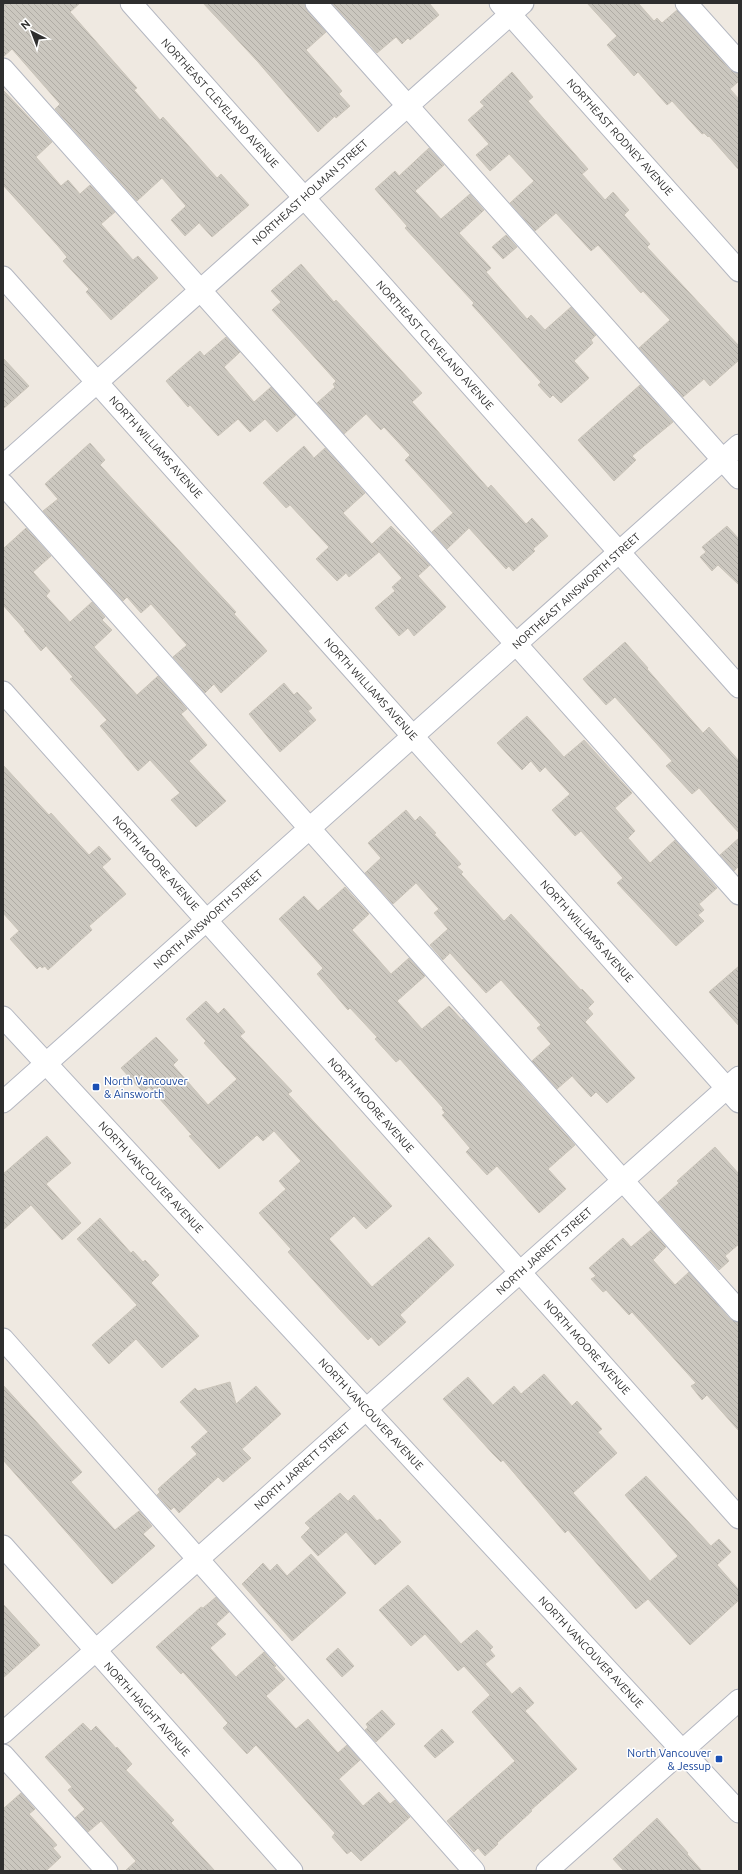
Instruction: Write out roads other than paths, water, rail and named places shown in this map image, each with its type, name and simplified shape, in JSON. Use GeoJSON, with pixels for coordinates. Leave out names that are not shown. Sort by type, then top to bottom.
{"type":"FeatureCollection","features":[{"type":"Feature","properties":{"kind":"street","name":"NORTHEAST CLEVELAND AVENUE"},"geometry":{"type":"LineString","coordinates":[[131,3],[739,687]]}},
{"type":"Feature","properties":{"kind":"street"},"geometry":{"type":"LineString","coordinates":[[316,3],[739,478]]}},
{"type":"Feature","properties":{"kind":"street"},"geometry":{"type":"LineString","coordinates":[[686,3],[739,62]]}},
{"type":"Feature","properties":{"kind":"street","name":"NORTHEAST HOLMAN STREET"},"geometry":{"type":"LineString","coordinates":[[3,466],[408,106],[511,7]]}},
{"type":"Feature","properties":{"kind":"street","name":"NORTHEAST RODNEY AVENUE"},"geometry":{"type":"LineString","coordinates":[[511,7],[739,271]]}},
{"type":"Feature","properties":{"kind":"street"},"geometry":{"type":"LineString","coordinates":[[3,69],[739,894]]}},
{"type":"Feature","properties":{"kind":"street","name":"NORTH WILLIAMS AVENUE"},"geometry":{"type":"LineString","coordinates":[[3,277],[414,736],[735,1089]]}},
{"type":"Feature","properties":{"kind":"street","name":"NORTHEAST AINSWORTH STREET"},"geometry":{"type":"LineString","coordinates":[[414,736],[739,445]]}},
{"type":"Feature","properties":{"kind":"street"},"geometry":{"type":"LineString","coordinates":[[3,484],[739,1311]]}},
{"type":"Feature","properties":{"kind":"street","name":"NORTH MOORE AVENUE"},"geometry":{"type":"LineString","coordinates":[[3,692],[739,1518]]}},
{"type":"Feature","properties":{"kind":"street","name":"NORTH AINSWORTH STREET"},"geometry":{"type":"LineString","coordinates":[[3,1102],[414,736]]}},
{"type":"Feature","properties":{"kind":"street","name":"NORTH VANCOUVER AVENUE"},"geometry":{"type":"LineString","coordinates":[[3,1017],[739,1812]]}},
{"type":"Feature","properties":{"kind":"street","name":"NORTH JARRETT STREET"},"geometry":{"type":"LineString","coordinates":[[3,1733],[623,1180],[735,1089]]}},
{"type":"Feature","properties":{"kind":"street"},"geometry":{"type":"LineString","coordinates":[[3,1339],[197,1560],[474,1871]]}},
{"type":"Feature","properties":{"kind":"street","name":"NORTH HAIGHT AVENUE"},"geometry":{"type":"LineString","coordinates":[[3,1546],[292,1871]]}},
{"type":"Feature","properties":{"kind":"street"},"geometry":{"type":"LineString","coordinates":[[546,1871],[739,1700]]}},
{"type":"Feature","properties":{"kind":"street"},"geometry":{"type":"LineString","coordinates":[[3,1755],[106,1871]]}},
{"type":"Feature","properties":{"kind":"place","name":"North Vancouver & Ainsworth"},"geometry":{"type":"Point","coordinates":[96,1087]}},
{"type":"Feature","properties":{"kind":"place","name":"North Vancouver & Jessup"},"geometry":{"type":"Point","coordinates":[719,1759]}}]}
